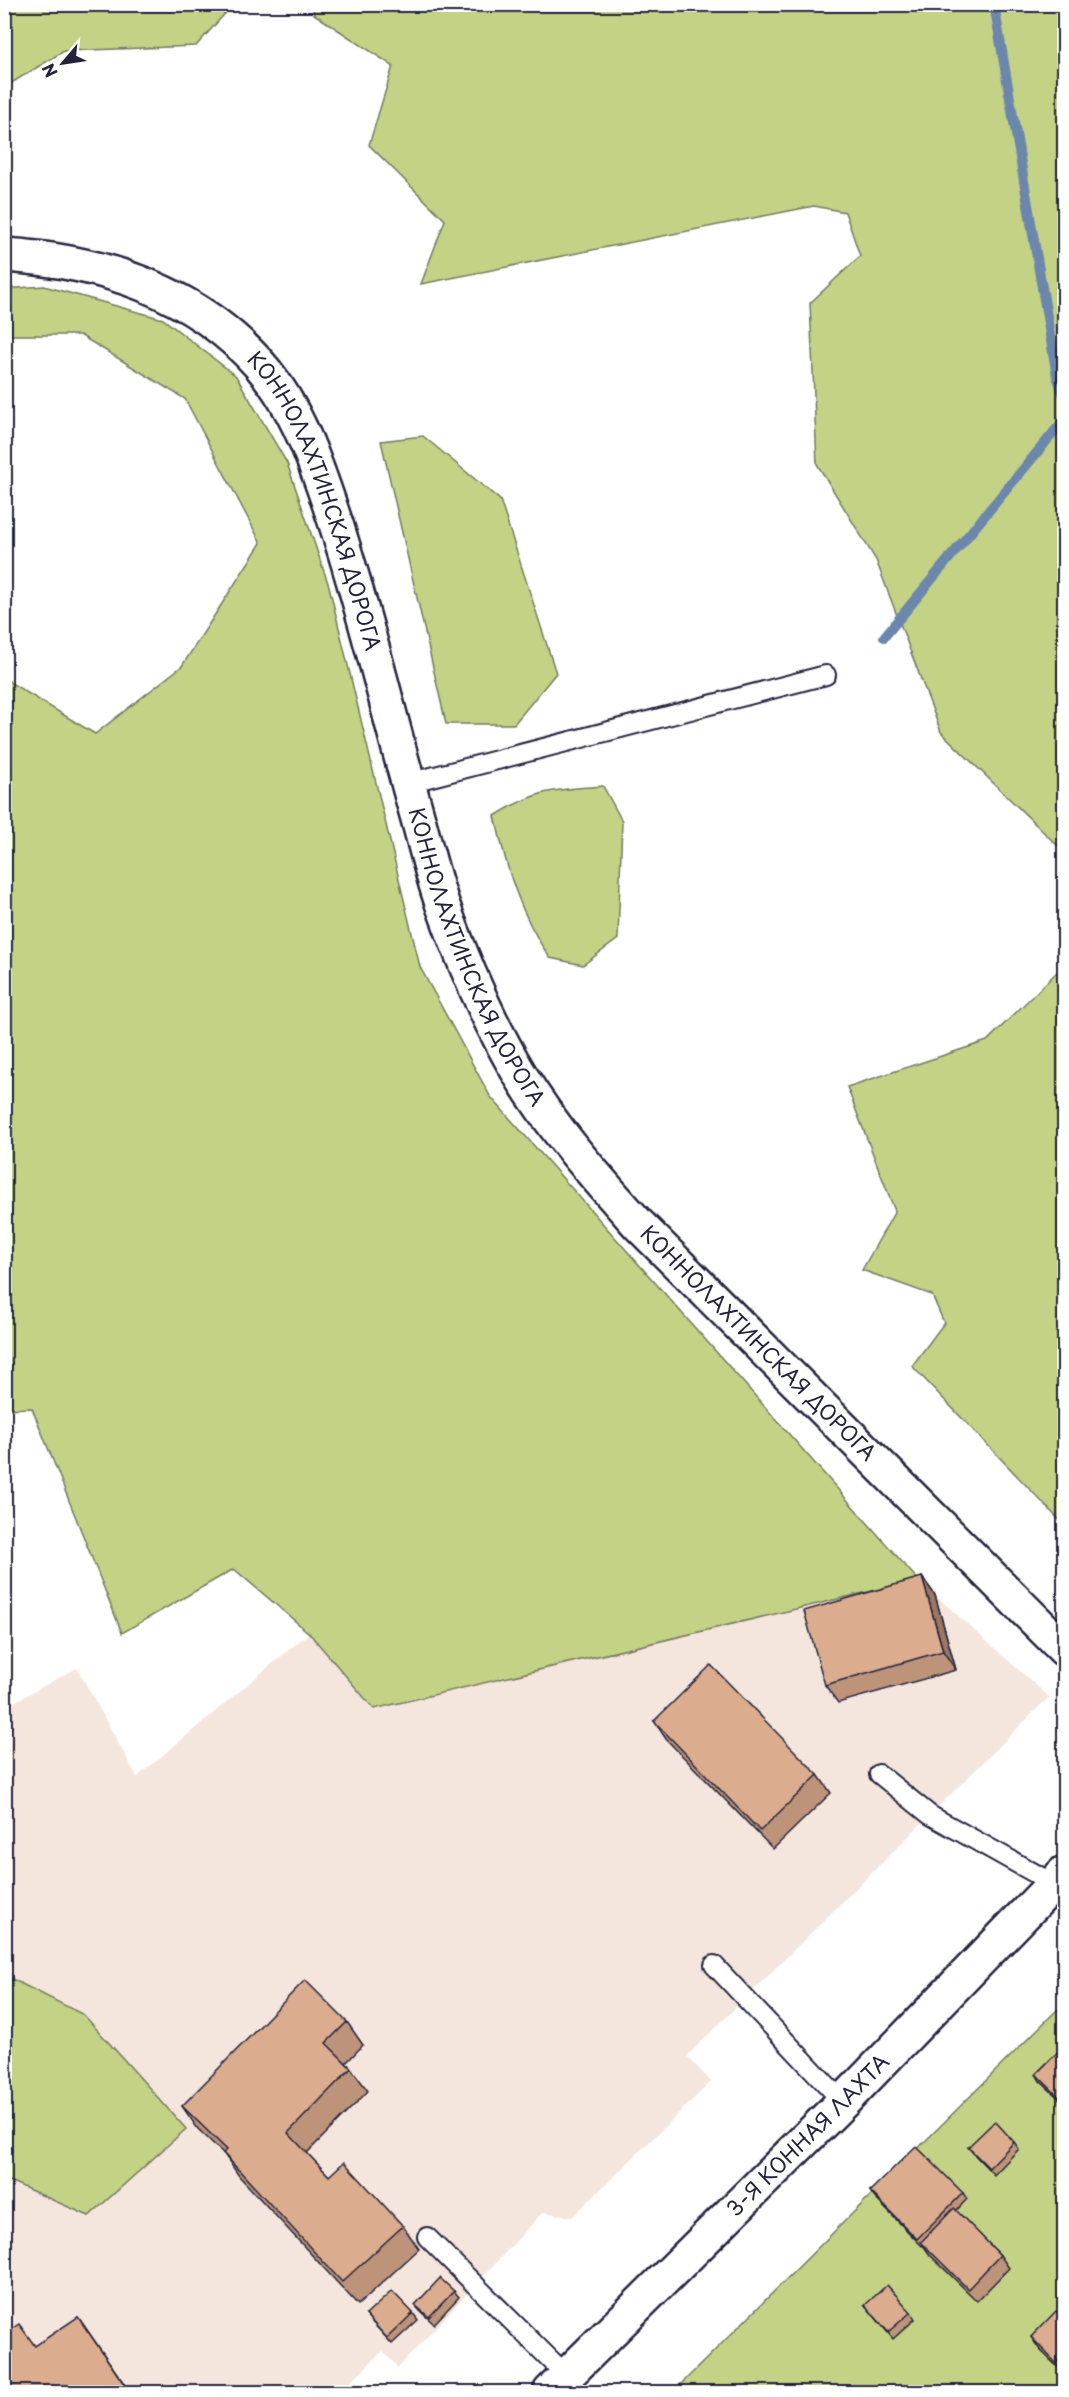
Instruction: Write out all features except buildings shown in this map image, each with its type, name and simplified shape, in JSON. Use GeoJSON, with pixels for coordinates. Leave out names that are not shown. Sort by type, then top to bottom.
{"type":"FeatureCollection","features":[{"type":"Feature","properties":{"kind":"main road","name":"КОННОЛАХТИНСКАЯ ДОРОГА"},"geometry":{"type":"LineString","coordinates":[[4,255],[36,257],[100,270],[158,288],[213,321],[261,366],[298,424],[325,492],[350,566],[441,900],[475,990],[519,1074],[574,1153],[638,1224],[1065,1649]]}},
{"type":"Feature","properties":{"kind":"main road","name":"3-Я КОННАЯ ЛАХТА"},"geometry":{"type":"LineString","coordinates":[[558,2384],[843,2102],[1059,1879]]}},
{"type":"Feature","properties":{"kind":"lane"},"geometry":{"type":"LineString","coordinates":[[408,783],[826,675]]}},
{"type":"Feature","properties":{"kind":"lane"},"geometry":{"type":"LineString","coordinates":[[879,1774],[930,1815],[1059,1879]]}},
{"type":"Feature","properties":{"kind":"lane"},"geometry":{"type":"LineString","coordinates":[[714,1965],[843,2102]]}},
{"type":"Feature","properties":{"kind":"lane"},"geometry":{"type":"LineString","coordinates":[[427,2237],[558,2384]]}},
{"type":"Feature","properties":{"kind":"shaded area"},"geometry":{"type":"Polygon","coordinates":[[[918,1580],[1049,1697],[687,2056],[711,2082],[572,2217],[543,2212],[398,2368],[383,2351],[339,2392],[5,2392],[4,2179],[89,2215],[84,2015],[5,1975],[5,1707],[77,1668],[137,1777],[309,1633],[374,1709],[918,1580]]]}},
{"type":"Feature","properties":{"kind":"green space"},"geometry":{"type":"Polygon","coordinates":[[[5,5],[229,5],[230,8],[196,46],[64,51],[5,87],[5,5]]]}},
{"type":"Feature","properties":{"kind":"green space"},"geometry":{"type":"Polygon","coordinates":[[[312,5],[1064,5],[1064,852],[941,732],[876,560],[817,464],[810,303],[860,256],[845,212],[814,206],[421,284],[445,220],[369,145],[393,66],[314,14],[312,5]]]}},
{"type":"Feature","properties":{"kind":"green space"},"geometry":{"type":"Polygon","coordinates":[[[44,286],[163,319],[236,376],[287,463],[329,586],[420,967],[490,1096],[918,1580],[374,1709],[309,1633],[234,1569],[122,1633],[32,1408],[5,1409],[4,676],[11,683],[95,734],[182,666],[261,543],[185,399],[80,335],[5,335],[5,289],[44,286]]]}},
{"type":"Feature","properties":{"kind":"green space"},"geometry":{"type":"Polygon","coordinates":[[[423,436],[500,500],[556,673],[514,724],[446,724],[381,441],[423,436]]]}},
{"type":"Feature","properties":{"kind":"green space"},"geometry":{"type":"Polygon","coordinates":[[[603,786],[622,821],[618,939],[583,965],[550,958],[539,942],[515,890],[495,816],[509,807],[546,792],[603,786]]]}},
{"type":"Feature","properties":{"kind":"green space"},"geometry":{"type":"Polygon","coordinates":[[[1064,965],[1064,1525],[912,1366],[944,1323],[932,1295],[862,1270],[895,1211],[847,1087],[987,1041],[1064,965]]]}},
{"type":"Feature","properties":{"kind":"green space"},"geometry":{"type":"Polygon","coordinates":[[[4,1975],[84,2015],[186,2129],[89,2216],[5,2179],[4,1975]]]}},
{"type":"Feature","properties":{"kind":"green space"},"geometry":{"type":"Polygon","coordinates":[[[1064,2003],[1064,2392],[673,2392],[1064,2003]]]}},
{"type":"Feature","properties":{"kind":"waterway"},"geometry":{"type":"LineString","coordinates":[[994,4],[1057,376],[1064,395]]}},
{"type":"Feature","properties":{"kind":"waterway"},"geometry":{"type":"LineString","coordinates":[[884,637],[1064,420]]}}]}
